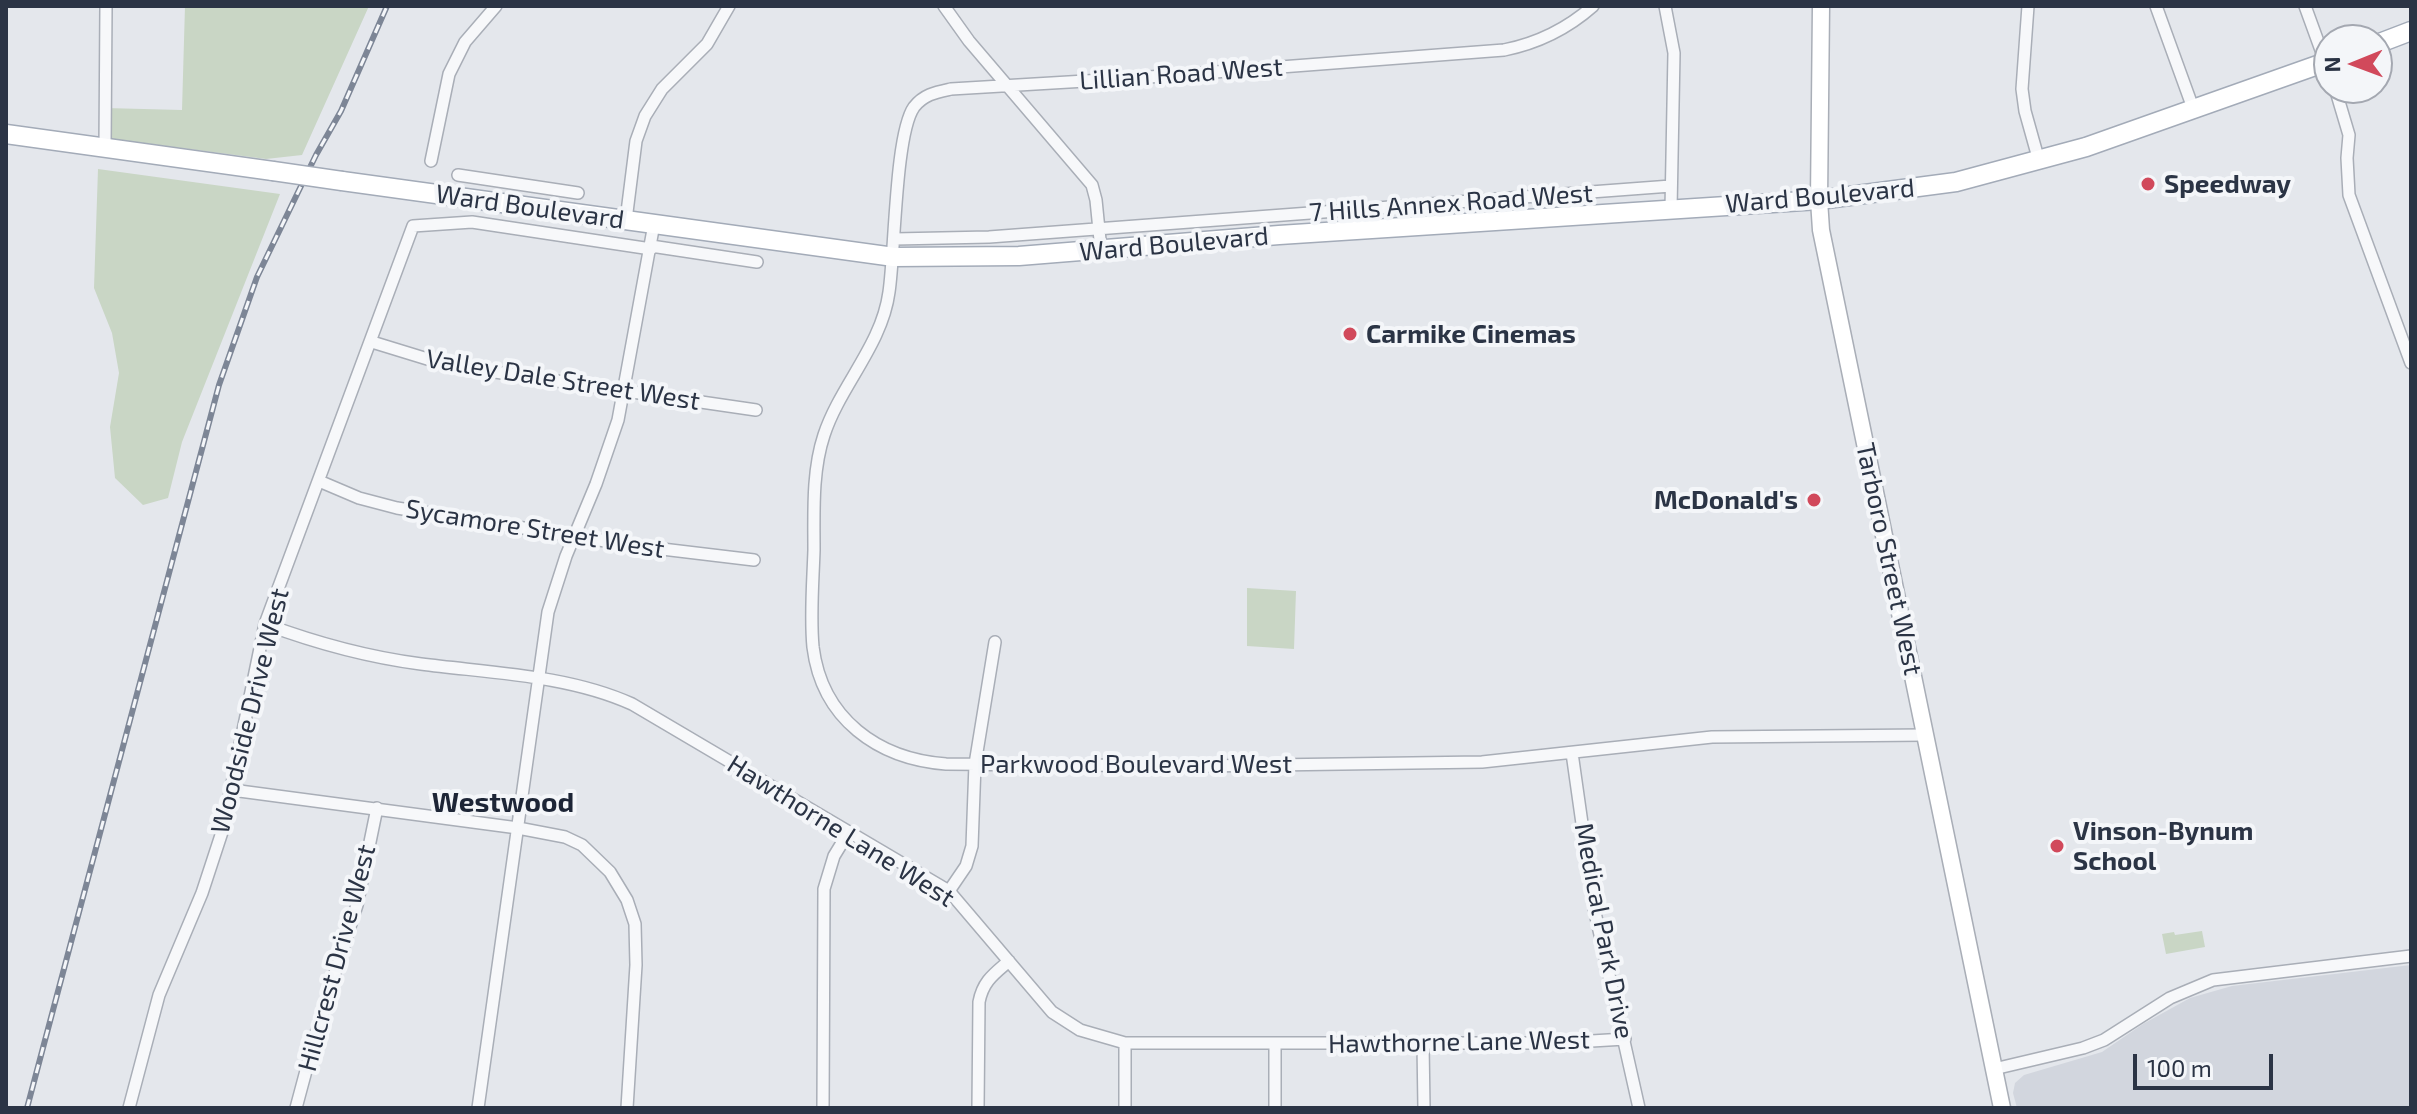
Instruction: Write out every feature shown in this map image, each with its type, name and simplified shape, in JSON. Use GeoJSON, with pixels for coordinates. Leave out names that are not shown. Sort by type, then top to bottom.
{"type":"FeatureCollection","features":[{"type":"Feature","properties":{"kind":"main road","name":"Tarboro Street West"},"geometry":{"type":"LineString","coordinates":[[1821,6],[1821,230],[2002,1108]]}},
{"type":"Feature","properties":{"kind":"main road","name":"Ward Boulevard"},"geometry":{"type":"LineString","coordinates":[[6,134],[654,224],[894,248],[960,258],[1819,200],[1956,182],[2039,161],[2313,70]]}},
{"type":"Feature","properties":{"kind":"street"},"geometry":{"type":"LineString","coordinates":[[105,147],[106,6]]}},
{"type":"Feature","properties":{"kind":"street"},"geometry":{"type":"LineString","coordinates":[[431,161],[449,74],[465,42],[496,6]]}},
{"type":"Feature","properties":{"kind":"street"},"geometry":{"type":"LineString","coordinates":[[626,220],[636,141],[645,116],[662,89],[707,44],[729,6]]}},
{"type":"Feature","properties":{"kind":"street"},"geometry":{"type":"LineString","coordinates":[[944,6],[1092,185],[1101,250]]}},
{"type":"Feature","properties":{"kind":"street","name":"Lillian Road West"},"geometry":{"type":"LineString","coordinates":[[894,248],[903,137],[913,108],[933,93],[951,89],[1504,50],[1538,41],[1561,30],[1593,6]]}},
{"type":"Feature","properties":{"kind":"street"},"geometry":{"type":"LineString","coordinates":[[1665,6],[1674,53],[1671,209]]}},
{"type":"Feature","properties":{"kind":"street"},"geometry":{"type":"LineString","coordinates":[[2028,6],[2022,89],[2039,161]]}},
{"type":"Feature","properties":{"kind":"street"},"geometry":{"type":"LineString","coordinates":[[2156,6],[2193,108]]}},
{"type":"Feature","properties":{"kind":"street"},"geometry":{"type":"LineString","coordinates":[[2305,6],[2313,27]]}},
{"type":"Feature","properties":{"kind":"street"},"geometry":{"type":"LineString","coordinates":[[2340,104],[2349,135],[2349,195],[2411,363]]}},
{"type":"Feature","properties":{"kind":"street"},"geometry":{"type":"LineString","coordinates":[[458,175],[578,193]]}},
{"type":"Feature","properties":{"kind":"street","name":"7 Hills Annex Road West"},"geometry":{"type":"LineString","coordinates":[[894,248],[989,237],[1671,186]]}},
{"type":"Feature","properties":{"kind":"street"},"geometry":{"type":"LineString","coordinates":[[531,207],[533,187]]}},
{"type":"Feature","properties":{"kind":"street","name":"Woodside Drive West"},"geometry":{"type":"LineString","coordinates":[[129,1108],[159,995],[202,893],[222,832],[265,624],[413,226],[472,222],[651,248]]}},
{"type":"Feature","properties":{"kind":"street"},"geometry":{"type":"LineString","coordinates":[[478,1108],[548,612],[614,433],[654,224]]}},
{"type":"Feature","properties":{"kind":"street"},"geometry":{"type":"LineString","coordinates":[[651,248],[757,262]]}},
{"type":"Feature","properties":{"kind":"street","name":"Parkwood Boulevard West"},"geometry":{"type":"LineString","coordinates":[[894,248],[885,315],[829,421],[821,442],[815,490],[814,649],[818,669],[832,701],[848,721],[871,742],[890,753],[927,763],[1400,764],[1482,762],[1712,737],[1925,735]]}},
{"type":"Feature","properties":{"kind":"street","name":"Valley Dale Street West"},"geometry":{"type":"LineString","coordinates":[[372,342],[447,365],[756,410]]}},
{"type":"Feature","properties":{"kind":"street","name":"Sycamore Street West"},"geometry":{"type":"LineString","coordinates":[[319,481],[359,498],[397,508],[637,546],[754,560]]}},
{"type":"Feature","properties":{"kind":"street","name":"Hawthorne Lane West"},"geometry":{"type":"LineString","coordinates":[[265,624],[310,641],[389,659],[595,689],[632,704],[949,891],[1052,1012],[1080,1030],[1125,1043],[1558,1043],[1625,1039]]}},
{"type":"Feature","properties":{"kind":"street"},"geometry":{"type":"LineString","coordinates":[[949,891],[966,866],[972,846],[975,764],[995,642]]}},
{"type":"Feature","properties":{"kind":"street","name":"Medical Park Drive"},"geometry":{"type":"LineString","coordinates":[[1572,753],[1594,908],[1639,1108]]}},
{"type":"Feature","properties":{"kind":"street"},"geometry":{"type":"LineString","coordinates":[[232,790],[518,828],[565,837],[582,845],[610,872],[627,900],[635,924],[636,965],[627,1108]]}},
{"type":"Feature","properties":{"kind":"street","name":"Hillcrest Drive West"},"geometry":{"type":"LineString","coordinates":[[296,1108],[318,1026],[357,905],[377,808]]}},
{"type":"Feature","properties":{"kind":"street"},"geometry":{"type":"LineString","coordinates":[[823,1108],[824,889],[834,856],[848,833]]}},
{"type":"Feature","properties":{"kind":"street"},"geometry":{"type":"LineString","coordinates":[[1994,1069],[2104,1040],[2170,998],[2213,980],[2411,956]]}},
{"type":"Feature","properties":{"kind":"street"},"geometry":{"type":"LineString","coordinates":[[978,1108],[979,1002],[987,979],[1009,961]]}},
{"type":"Feature","properties":{"kind":"street"},"geometry":{"type":"LineString","coordinates":[[1125,1043],[1125,1108]]}},
{"type":"Feature","properties":{"kind":"street"},"geometry":{"type":"LineString","coordinates":[[1275,1044],[1275,1108]]}},
{"type":"Feature","properties":{"kind":"street"},"geometry":{"type":"LineString","coordinates":[[1423,1044],[1424,1108]]}},
{"type":"Feature","properties":{"kind":"shaded area"},"geometry":{"type":"Polygon","coordinates":[[[2411,965],[2411,1108],[2017,1108],[2013,1093],[2015,1083],[2024,1075],[2102,1052],[2143,1024],[2190,998],[2232,986],[2411,965]]]}},
{"type":"Feature","properties":{"kind":"green space"},"geometry":{"type":"Polygon","coordinates":[[[185,6],[369,6],[302,155],[266,159],[105,138],[105,108],[182,110],[185,6]]]}},
{"type":"Feature","properties":{"kind":"green space"},"geometry":{"type":"Polygon","coordinates":[[[98,169],[280,194],[182,442],[168,498],[143,505],[115,478],[110,427],[119,373],[112,333],[94,288],[98,169]]]}},
{"type":"Feature","properties":{"kind":"green space"},"geometry":{"type":"Polygon","coordinates":[[[1247,588],[1296,591],[1294,649],[1247,646],[1247,588]]]}},
{"type":"Feature","properties":{"kind":"green space"},"geometry":{"type":"Polygon","coordinates":[[[2202,931],[2205,947],[2166,954],[2162,934],[2202,931]]]}},
{"type":"Feature","properties":{"kind":"railway"},"geometry":{"type":"LineString","coordinates":[[27,1108],[219,385],[257,277],[316,155],[341,111],[387,6]]}},
{"type":"Feature","properties":{"kind":"place","name":"Speedway"},"geometry":{"type":"Point","coordinates":[2148,184]}},
{"type":"Feature","properties":{"kind":"place","name":"Carmike Cinemas"},"geometry":{"type":"Point","coordinates":[1350,334]}},
{"type":"Feature","properties":{"kind":"place","name":"McDonald's"},"geometry":{"type":"Point","coordinates":[1814,500]}},
{"type":"Feature","properties":{"kind":"place","name":"Vinson-Bynum School"},"geometry":{"type":"Point","coordinates":[2057,846]}},
{"type":"Feature","properties":{"kind":"district","name":"Westwood"},"geometry":{"type":"Point","coordinates":[503,803]}}]}
